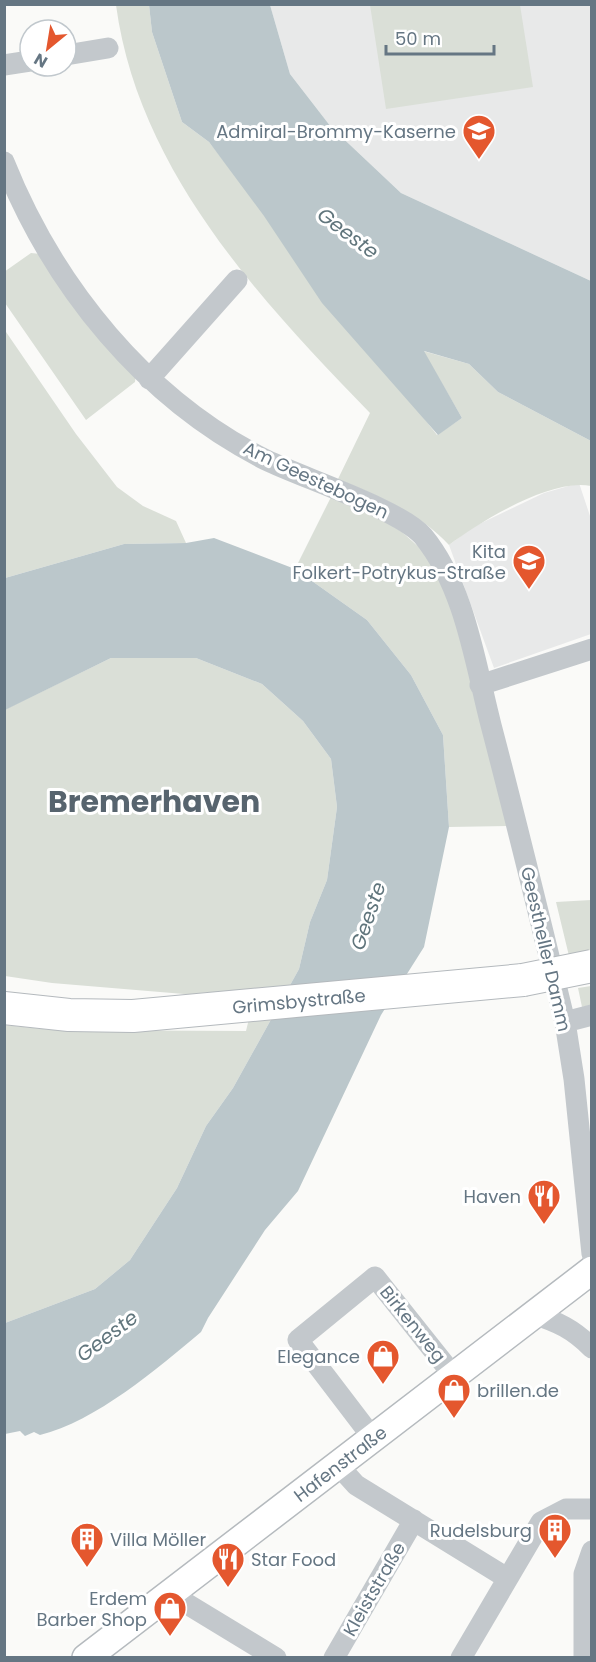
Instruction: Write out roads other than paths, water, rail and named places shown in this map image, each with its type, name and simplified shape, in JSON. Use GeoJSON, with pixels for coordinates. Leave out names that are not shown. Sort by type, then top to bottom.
{"type":"FeatureCollection","features":[{"type":"Feature","properties":{"kind":"highway","name":"Grimsbystraße"},"geometry":{"type":"LineString","coordinates":[[4,1008],[69,1015],[133,1016],[470,986],[523,980],[591,966]]}},
{"type":"Feature","properties":{"kind":"main road","name":"Hafenstraße"},"geometry":{"type":"LineString","coordinates":[[86,1658],[591,1270]]}},
{"type":"Feature","properties":{"kind":"street"},"geometry":{"type":"LineString","coordinates":[[78,53],[108,48]]}},
{"type":"Feature","properties":{"kind":"street","name":"Am Geestebogen"},"geometry":{"type":"LineString","coordinates":[[4,162],[41,242],[72,289],[109,337],[149,379],[211,426],[264,459],[399,519],[419,532],[434,550],[454,593],[516,820]]}},
{"type":"Feature","properties":{"kind":"street"},"geometry":{"type":"LineString","coordinates":[[149,379],[237,280]]}},
{"type":"Feature","properties":{"kind":"street"},"geometry":{"type":"LineString","coordinates":[[480,685],[591,649]]}},
{"type":"Feature","properties":{"kind":"street","name":"Geestheller Damm"},"geometry":{"type":"LineString","coordinates":[[516,820],[565,1022],[574,1079],[591,1254]]}},
{"type":"Feature","properties":{"kind":"street"},"geometry":{"type":"LineString","coordinates":[[565,1022],[591,1015]]}},
{"type":"Feature","properties":{"kind":"street","name":"Geestheller Damm"},"geometry":{"type":"LineString","coordinates":[[574,1079],[591,1143]]}},
{"type":"Feature","properties":{"kind":"street","name":"Birkenweg"},"geometry":{"type":"LineString","coordinates":[[372,1437],[298,1340],[375,1277],[453,1375]]}},
{"type":"Feature","properties":{"kind":"street"},"geometry":{"type":"LineString","coordinates":[[533,1314],[560,1323],[576,1332],[591,1348]]}},
{"type":"Feature","properties":{"kind":"street"},"geometry":{"type":"LineString","coordinates":[[337,1464],[356,1485],[507,1578]]}},
{"type":"Feature","properties":{"kind":"street"},"geometry":{"type":"LineString","coordinates":[[461,1658],[541,1522],[566,1509],[591,1509]]}},
{"type":"Feature","properties":{"kind":"street","name":"Kleiststraße"},"geometry":{"type":"LineString","coordinates":[[334,1658],[414,1520]]}},
{"type":"Feature","properties":{"kind":"street"},"geometry":{"type":"LineString","coordinates":[[584,1658],[588,1611],[584,1574],[591,1551]]}},
{"type":"Feature","properties":{"kind":"street"},"geometry":{"type":"LineString","coordinates":[[169,1593],[276,1658]]}},
{"type":"Feature","properties":{"kind":"water","name":"Geeste"},"geometry":{"type":"Polygon","coordinates":[[[149,5],[270,5],[290,74],[331,127],[401,193],[591,281],[591,441],[498,392],[469,364],[424,351],[462,418],[438,435],[322,303],[264,216],[209,142],[182,122],[152,32],[149,5]]]}},
{"type":"Feature","properties":{"kind":"water","name":"Geeste"},"geometry":{"type":"Polygon","coordinates":[[[214,538],[295,569],[367,620],[411,675],[443,735],[449,827],[424,947],[381,1015],[298,1191],[265,1230],[201,1332],[125,1392],[82,1418],[40,1435],[34,1432],[25,1436],[20,1431],[5,1434],[5,1323],[95,1289],[130,1260],[177,1188],[206,1126],[233,1088],[299,969],[310,922],[327,880],[337,807],[331,759],[303,721],[262,684],[196,658],[111,658],[5,710],[5,578],[124,544],[186,543],[214,538]]]}},
{"type":"Feature","properties":{"kind":"place","name":"Admiral-Brommy-Kaserne"},"geometry":{"type":"Point","coordinates":[479,160]}},
{"type":"Feature","properties":{"kind":"place","name":"Kita Folkert-Potrykus-Straße"},"geometry":{"type":"Point","coordinates":[529,590]}},
{"type":"Feature","properties":{"kind":"place","name":"Haven"},"geometry":{"type":"Point","coordinates":[544,1225]}},
{"type":"Feature","properties":{"kind":"place","name":"Elegance"},"geometry":{"type":"Point","coordinates":[383,1385]}},
{"type":"Feature","properties":{"kind":"place","name":"brillen.de"},"geometry":{"type":"Point","coordinates":[454,1419]}},
{"type":"Feature","properties":{"kind":"place","name":"Rudelsburg"},"geometry":{"type":"Point","coordinates":[555,1559]}},
{"type":"Feature","properties":{"kind":"place","name":"Villa Möller"},"geometry":{"type":"Point","coordinates":[87,1568]}},
{"type":"Feature","properties":{"kind":"place","name":"Star Food"},"geometry":{"type":"Point","coordinates":[228,1588]}},
{"type":"Feature","properties":{"kind":"place","name":"Erdem Barber Shop"},"geometry":{"type":"Point","coordinates":[170,1637]}},
{"type":"Feature","properties":{"kind":"district","name":"Bremerhaven"},"geometry":{"type":"Point","coordinates":[154,801]}}]}
